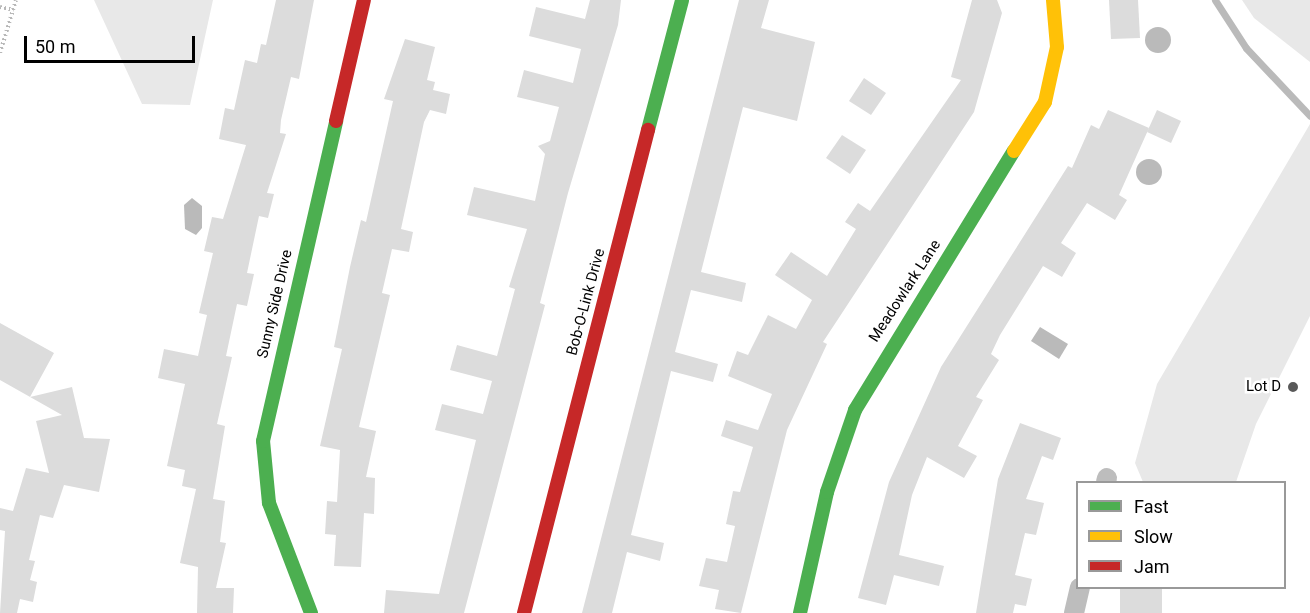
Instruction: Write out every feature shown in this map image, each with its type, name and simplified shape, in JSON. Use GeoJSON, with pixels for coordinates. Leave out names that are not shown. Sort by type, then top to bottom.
{"type":"FeatureCollection","features":[{"type":"Feature","properties":{"kind":"street","name":"Sunny Side Drive"},"geometry":{"type":"LineString","coordinates":[[310,613],[269,502],[263,441],[364,0]]}},
{"type":"Feature","properties":{"kind":"street","name":"Bob-O-Link Drive"},"geometry":{"type":"LineString","coordinates":[[524,613],[682,0]]}},
{"type":"Feature","properties":{"kind":"street","name":"Meadowlark Lane"},"geometry":{"type":"LineString","coordinates":[[800,613],[828,492],[855,410],[885,352],[1045,102],[1057,47],[1053,0]]}},
{"type":"Feature","properties":{"kind":"street"},"geometry":{"type":"LineString","coordinates":[[1074,613],[1080,589]]}},
{"type":"Feature","properties":{"kind":"path"},"geometry":{"type":"LineString","coordinates":[[0,53],[16,0]]}},
{"type":"Feature","properties":{"kind":"path"},"geometry":{"type":"LineString","coordinates":[[0,7],[14,10]]}},
{"type":"Feature","properties":{"kind":"shaded area"},"geometry":{"type":"Polygon","coordinates":[[[94,0],[213,0],[190,105],[142,104],[94,0]]]}},
{"type":"Feature","properties":{"kind":"shaded area"},"geometry":{"type":"Polygon","coordinates":[[[1242,0],[1310,0],[1310,62],[1254,18],[1242,0]]]}},
{"type":"Feature","properties":{"kind":"shaded area"},"geometry":{"type":"Polygon","coordinates":[[[1158,27],[1167,31],[1171,40],[1167,49],[1158,53],[1149,49],[1145,40],[1149,31],[1158,27]]]}},
{"type":"Feature","properties":{"kind":"shaded area"},"geometry":{"type":"Polygon","coordinates":[[[1310,124],[1310,316],[1256,424],[1236,481],[1143,481],[1135,463],[1157,384],[1310,124]]]}},
{"type":"Feature","properties":{"kind":"shaded area"},"geometry":{"type":"Polygon","coordinates":[[[1149,159],[1158,163],[1162,172],[1158,181],[1149,185],[1140,181],[1136,172],[1140,163],[1149,159]]]}},
{"type":"Feature","properties":{"kind":"shaded area"},"geometry":{"type":"Polygon","coordinates":[[[192,198],[202,206],[202,228],[196,235],[185,229],[184,205],[192,198]]]}},
{"type":"Feature","properties":{"kind":"shaded area"},"geometry":{"type":"Polygon","coordinates":[[[1040,327],[1068,344],[1059,359],[1031,341],[1040,327]]]}},
{"type":"Feature","properties":{"kind":"building"},"geometry":{"type":"Polygon","coordinates":[[[276,0],[314,0],[299,79],[291,77],[281,120],[280,133],[286,134],[267,193],[274,194],[268,218],[259,216],[247,273],[254,274],[247,306],[237,304],[226,356],[232,357],[217,424],[225,426],[213,499],[225,501],[220,542],[226,543],[216,588],[234,588],[233,613],[197,613],[198,567],[180,563],[196,489],[182,486],[185,470],[167,466],[185,384],[158,378],[164,349],[198,356],[207,315],[199,313],[213,253],[204,251],[212,217],[223,219],[246,145],[219,139],[225,108],[234,110],[245,60],[257,63],[261,44],[266,45],[276,0]]]}},
{"type":"Feature","properties":{"kind":"building"},"geometry":{"type":"Polygon","coordinates":[[[590,0],[621,0],[618,25],[568,193],[540,303],[545,305],[464,613],[384,613],[386,590],[439,594],[476,440],[435,430],[442,404],[483,414],[492,381],[450,370],[457,345],[497,356],[515,289],[509,287],[527,229],[467,215],[474,187],[535,201],[545,154],[538,146],[550,141],[559,107],[517,97],[524,70],[573,83],[581,49],[529,36],[536,7],[585,19],[590,0]]]}},
{"type":"Feature","properties":{"kind":"building"},"geometry":{"type":"Polygon","coordinates":[[[739,0],[769,0],[761,28],[815,42],[797,121],[743,107],[701,272],[746,283],[742,302],[691,290],[675,352],[718,364],[713,382],[671,371],[631,535],[664,543],[660,561],[627,552],[612,613],[582,613],[739,0]]]}},
{"type":"Feature","properties":{"kind":"building"},"geometry":{"type":"Polygon","coordinates":[[[972,0],[997,0],[1002,13],[974,112],[823,342],[827,344],[787,430],[741,613],[715,609],[719,590],[699,586],[706,558],[727,562],[735,526],[726,524],[733,491],[740,492],[753,447],[721,436],[726,420],[758,430],[772,394],[728,376],[737,351],[748,355],[768,315],[796,329],[812,300],[775,275],[791,252],[827,276],[856,229],[845,222],[858,203],[870,211],[961,80],[951,77],[972,0]]]}},
{"type":"Feature","properties":{"kind":"building"},"geometry":{"type":"Polygon","coordinates":[[[1109,0],[1138,0],[1140,38],[1111,39],[1109,0]]]}},
{"type":"Feature","properties":{"kind":"building"},"geometry":{"type":"Polygon","coordinates":[[[405,39],[435,47],[427,80],[435,82],[433,90],[450,94],[446,114],[430,110],[424,122],[401,229],[413,232],[409,252],[392,249],[382,293],[390,295],[359,427],[376,431],[366,477],[375,478],[374,514],[364,513],[361,567],[334,566],[336,535],[325,534],[327,501],[337,502],[340,450],[320,446],[342,349],[334,347],[350,267],[361,220],[366,222],[393,101],[384,99],[405,39]]]}},
{"type":"Feature","properties":{"kind":"building"},"geometry":{"type":"Polygon","coordinates":[[[864,78],[886,93],[871,115],[849,101],[864,78]]]}},
{"type":"Feature","properties":{"kind":"building"},"geometry":{"type":"Polygon","coordinates":[[[1108,110],[1149,128],[1119,195],[1127,200],[1115,220],[1087,203],[1061,243],[1076,253],[1062,277],[1043,266],[1000,335],[991,354],[999,360],[976,397],[983,400],[958,446],[977,456],[964,478],[927,457],[912,495],[899,555],[944,566],[939,586],[894,575],[886,605],[858,598],[889,482],[941,367],[1068,166],[1072,168],[1091,125],[1099,129],[1108,110]]]}},
{"type":"Feature","properties":{"kind":"building"},"geometry":{"type":"Polygon","coordinates":[[[1157,110],[1181,121],[1171,143],[1147,132],[1157,110]]]}},
{"type":"Feature","properties":{"kind":"building"},"geometry":{"type":"Polygon","coordinates":[[[842,135],[866,150],[850,174],[826,158],[842,135]]]}},
{"type":"Feature","properties":{"kind":"building"},"geometry":{"type":"Polygon","coordinates":[[[0,323],[54,353],[30,397],[0,380],[0,323]]]}},
{"type":"Feature","properties":{"kind":"building"},"geometry":{"type":"Polygon","coordinates":[[[72,387],[84,438],[110,439],[99,492],[64,485],[53,518],[40,515],[29,560],[35,561],[30,580],[37,582],[33,602],[20,599],[17,613],[0,613],[5,531],[0,530],[0,508],[13,511],[26,468],[49,473],[36,421],[62,415],[30,397],[72,387]]]}},
{"type":"Feature","properties":{"kind":"building"},"geometry":{"type":"Polygon","coordinates":[[[1020,423],[1061,438],[1053,460],[1042,456],[1026,499],[1044,503],[1036,535],[1025,533],[1015,575],[1032,579],[1026,606],[1015,604],[1013,613],[976,613],[998,479],[1020,423]]]}},
{"type":"Feature","properties":{"kind":"building"},"geometry":{"type":"Polygon","coordinates":[[[1120,589],[1162,589],[1162,613],[1120,613],[1120,589]]]}},
{"type":"Feature","properties":{"kind":"waterway"},"geometry":{"type":"LineString","coordinates":[[1215,0],[1246,48],[1310,116]]}},
{"type":"Feature","properties":{"kind":"traffic: fast"},"geometry":{"type":"LineString","coordinates":[[648,130],[682,0]]}},
{"type":"Feature","properties":{"kind":"traffic: fast"},"geometry":{"type":"LineString","coordinates":[[311,613],[269,503],[263,441],[336,121]]}},
{"type":"Feature","properties":{"kind":"traffic: fast"},"geometry":{"type":"LineString","coordinates":[[800,613],[827,492],[855,410],[1014,151]]}},
{"type":"Feature","properties":{"kind":"traffic: slow"},"geometry":{"type":"LineString","coordinates":[[1014,151],[1045,102],[1057,47],[1053,0]]}},
{"type":"Feature","properties":{"kind":"traffic: jam"},"geometry":{"type":"LineString","coordinates":[[336,121],[364,0]]}},
{"type":"Feature","properties":{"kind":"traffic: jam"},"geometry":{"type":"LineString","coordinates":[[524,613],[648,130]]}},
{"type":"Feature","properties":{"kind":"place","name":"Lot D"},"geometry":{"type":"Point","coordinates":[1293,387]}}]}
